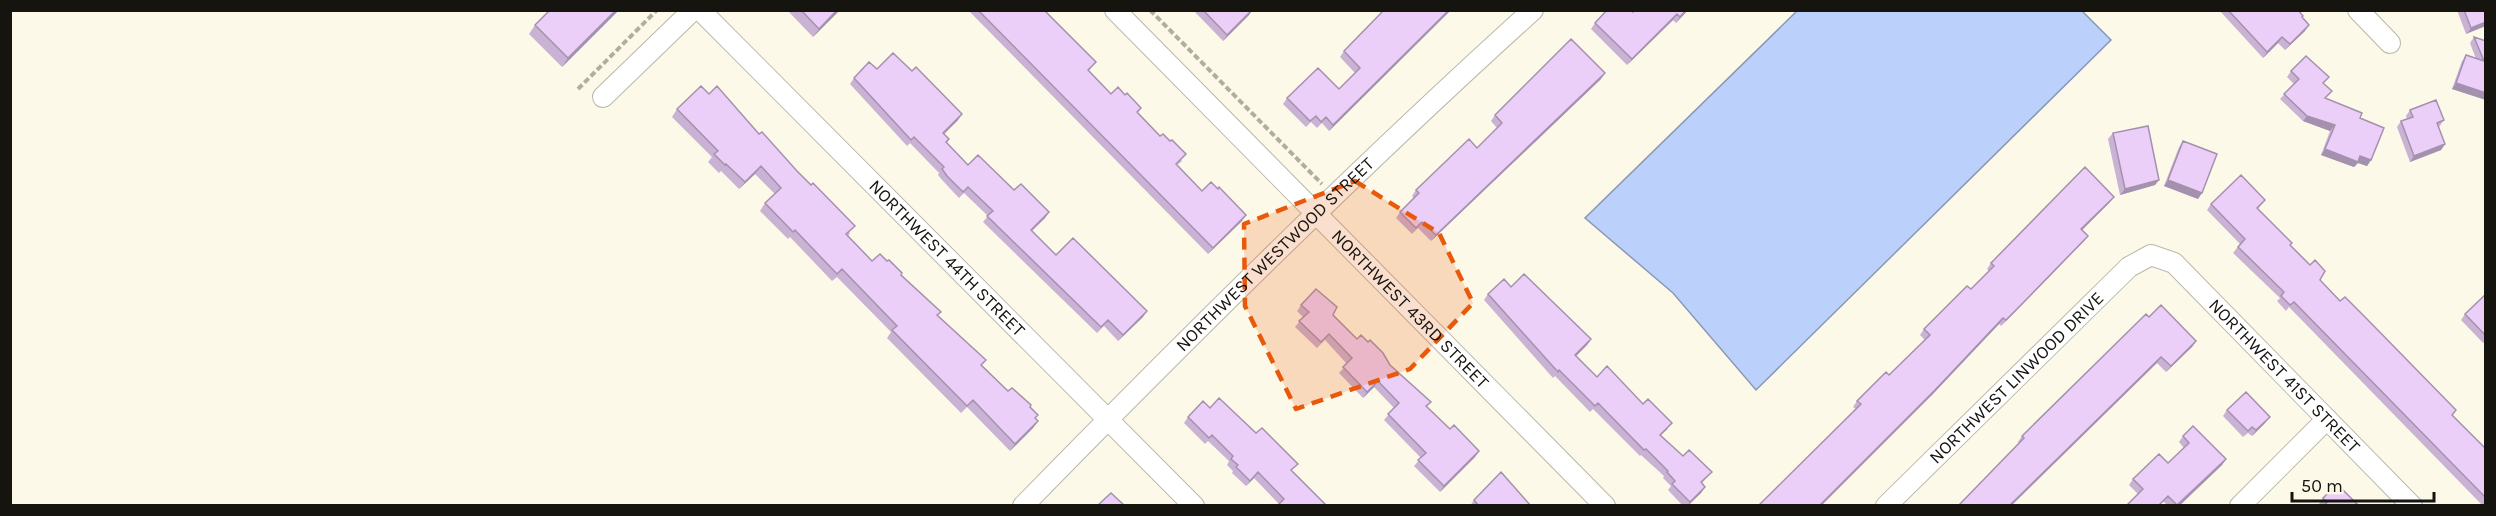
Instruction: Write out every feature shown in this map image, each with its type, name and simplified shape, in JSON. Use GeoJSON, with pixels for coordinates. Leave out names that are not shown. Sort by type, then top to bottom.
{"type":"FeatureCollection","features":[{"type":"Feature","properties":{"kind":"street"},"geometry":{"type":"LineString","coordinates":[[603,97],[693,10]]}},
{"type":"Feature","properties":{"kind":"street","name":"NORTHWEST 44TH STREET"},"geometry":{"type":"LineString","coordinates":[[700,10],[1194,506]]}},
{"type":"Feature","properties":{"kind":"street","name":"NORTHWEST 43RD STREET"},"geometry":{"type":"LineString","coordinates":[[1115,10],[1605,506]]}},
{"type":"Feature","properties":{"kind":"street","name":"NORTHWEST WESTWOOD STREET"},"geometry":{"type":"LineString","coordinates":[[1023,506],[1333,195],[1533,10]]}},
{"type":"Feature","properties":{"kind":"street"},"geometry":{"type":"LineString","coordinates":[[2358,10],[2390,44]]}},
{"type":"Feature","properties":{"kind":"street","name":"NORTHWEST 41ST STREET"},"geometry":{"type":"LineString","coordinates":[[2151,255],[2175,263],[2412,506]]}},
{"type":"Feature","properties":{"kind":"street","name":"NORTHWEST LINWOOD DRIVE"},"geometry":{"type":"LineString","coordinates":[[1886,506],[2129,267],[2151,255]]}},
{"type":"Feature","properties":{"kind":"street"},"geometry":{"type":"LineString","coordinates":[[2240,506],[2327,419]]}},
{"type":"Feature","properties":{"kind":"path"},"geometry":{"type":"LineString","coordinates":[[578,89],[657,10]]}},
{"type":"Feature","properties":{"kind":"path"},"geometry":{"type":"LineString","coordinates":[[1150,10],[1333,195]]}},
{"type":"Feature","properties":{"kind":"highlighted area"},"geometry":{"type":"Polygon","coordinates":[[[1355,181],[1439,233],[1473,303],[1410,369],[1296,409],[1245,306],[1244,224],[1355,181]]]}},
{"type":"Feature","properties":{"kind":"water"},"geometry":{"type":"Polygon","coordinates":[[[1797,11],[2082,11],[2111,40],[1756,390],[1673,293],[1585,218],[1797,11]]]}},
{"type":"Feature","properties":{"kind":"building"},"geometry":{"type":"Polygon","coordinates":[[[550,10],[616,10],[568,58],[535,25],[550,10]]]}},
{"type":"Feature","properties":{"kind":"building"},"geometry":{"type":"Polygon","coordinates":[[[801,10],[837,10],[819,29],[801,10]]]}},
{"type":"Feature","properties":{"kind":"building"},"geometry":{"type":"Polygon","coordinates":[[[978,10],[1044,10],[1096,62],[1088,70],[1111,94],[1118,87],[1125,95],[1127,93],[1141,108],[1137,112],[1160,136],[1163,134],[1170,141],[1172,140],[1186,154],[1176,164],[1202,191],[1211,182],[1218,189],[1219,187],[1246,215],[1213,248],[978,10]]]}},
{"type":"Feature","properties":{"kind":"building"},"geometry":{"type":"Polygon","coordinates":[[[1203,10],[1252,10],[1227,35],[1203,10]]]}},
{"type":"Feature","properties":{"kind":"building"},"geometry":{"type":"Polygon","coordinates":[[[1384,10],[1449,10],[1333,125],[1326,117],[1321,122],[1316,116],[1310,121],[1287,98],[1318,68],[1339,89],[1360,68],[1344,51],[1384,10]]]}},
{"type":"Feature","properties":{"kind":"building"},"geometry":{"type":"Polygon","coordinates":[[[1607,10],[1632,10],[1633,12],[1635,10],[1686,10],[1680,17],[1677,14],[1632,59],[1595,23],[1607,10]]]}},
{"type":"Feature","properties":{"kind":"building"},"geometry":{"type":"Polygon","coordinates":[[[2228,10],[2298,10],[2309,25],[2290,44],[2282,37],[2267,52],[2228,10]]]}},
{"type":"Feature","properties":{"kind":"building"},"geometry":{"type":"Polygon","coordinates":[[[2464,10],[2486,10],[2486,22],[2471,28],[2464,10]]]}},
{"type":"Feature","properties":{"kind":"building"},"geometry":{"type":"Polygon","coordinates":[[[2474,37],[2486,41],[2486,93],[2456,83],[2466,55],[2484,61],[2474,37]]]}},
{"type":"Feature","properties":{"kind":"building"},"geometry":{"type":"Polygon","coordinates":[[[1571,39],[1605,73],[1436,235],[1422,222],[1416,228],[1400,212],[1419,193],[1416,190],[1469,139],[1477,148],[1502,123],[1495,115],[1571,39]]]}},
{"type":"Feature","properties":{"kind":"building"},"geometry":{"type":"Polygon","coordinates":[[[893,53],[912,71],[916,67],[962,114],[943,133],[949,139],[946,142],[968,165],[978,155],[1014,190],[1021,184],[1049,212],[1031,230],[1056,255],[1073,238],[1147,311],[1123,335],[1108,320],[1101,327],[987,216],[993,211],[968,187],[963,192],[947,176],[942,169],[944,167],[914,137],[911,140],[854,78],[869,62],[877,69],[893,53]]]}},
{"type":"Feature","properties":{"kind":"building"},"geometry":{"type":"Polygon","coordinates":[[[2306,56],[2329,77],[2323,83],[2332,91],[2325,98],[2362,113],[2360,118],[2384,128],[2371,160],[2360,156],[2358,162],[2325,149],[2335,125],[2307,116],[2284,94],[2299,79],[2291,71],[2306,56]]]}},
{"type":"Feature","properties":{"kind":"building"},"geometry":{"type":"Polygon","coordinates":[[[701,86],[709,94],[717,86],[759,134],[762,132],[797,171],[811,185],[813,183],[855,226],[846,234],[872,261],[880,254],[887,261],[889,260],[902,273],[901,275],[941,312],[937,315],[986,360],[981,365],[1008,391],[1012,388],[1031,405],[1030,407],[1038,415],[1035,418],[1038,421],[1015,444],[973,400],[967,406],[892,330],[897,326],[842,269],[837,274],[795,230],[793,232],[765,203],[781,188],[761,166],[745,182],[714,154],[718,151],[677,109],[701,86]]]}},
{"type":"Feature","properties":{"kind":"building"},"geometry":{"type":"Polygon","coordinates":[[[2436,100],[2444,120],[2437,123],[2445,144],[2414,156],[2401,121],[2413,117],[2410,110],[2436,100]]]}},
{"type":"Feature","properties":{"kind":"building"},"geometry":{"type":"Polygon","coordinates":[[[2148,126],[2159,180],[2125,189],[2113,133],[2148,126]]]}},
{"type":"Feature","properties":{"kind":"building"},"geometry":{"type":"Polygon","coordinates":[[[2183,141],[2217,154],[2202,193],[2168,180],[2183,141]]]}},
{"type":"Feature","properties":{"kind":"building"},"geometry":{"type":"Polygon","coordinates":[[[2085,167],[2114,197],[2081,229],[2088,236],[2006,320],[2003,318],[1819,506],[1758,506],[1861,404],[1857,401],[1886,372],[1889,375],[1930,335],[1924,329],[1967,286],[1971,289],[1994,266],[1991,263],[2085,167]]]}},
{"type":"Feature","properties":{"kind":"building"},"geometry":{"type":"Polygon","coordinates":[[[2241,175],[2265,200],[2257,208],[2310,265],[2315,260],[2325,271],[2320,280],[2340,301],[2345,297],[2366,318],[2456,410],[2452,415],[2486,449],[2486,498],[2294,302],[2290,305],[2281,296],[2284,292],[2238,247],[2245,239],[2211,204],[2241,175]]]}},
{"type":"Feature","properties":{"kind":"building"},"geometry":{"type":"Polygon","coordinates":[[[1524,274],[1591,339],[1575,355],[1597,377],[1607,366],[1643,404],[1648,399],[1672,423],[1660,435],[1683,456],[1689,450],[1712,472],[1701,482],[1705,487],[1690,502],[1672,484],[1675,481],[1668,471],[1598,403],[1595,406],[1559,370],[1558,372],[1488,294],[1504,279],[1511,287],[1524,274]]]}},
{"type":"Feature","properties":{"kind":"building"},"geometry":{"type":"Polygon","coordinates":[[[1316,289],[1337,307],[1333,315],[1357,339],[1361,335],[1368,342],[1370,340],[1383,353],[1390,365],[1431,402],[1426,406],[1450,429],[1454,425],[1479,451],[1444,486],[1418,460],[1426,453],[1388,414],[1399,403],[1378,381],[1367,392],[1343,367],[1352,358],[1329,334],[1321,342],[1299,321],[1309,312],[1301,305],[1316,289]]]}},
{"type":"Feature","properties":{"kind":"building"},"geometry":{"type":"Polygon","coordinates":[[[2486,294],[2486,336],[2465,314],[2486,294]]]}},
{"type":"Feature","properties":{"kind":"building"},"geometry":{"type":"Polygon","coordinates":[[[2161,305],[2196,341],[2171,366],[2161,357],[2009,506],[1958,506],[2024,438],[2022,436],[2146,314],[2149,317],[2161,305]]]}},
{"type":"Feature","properties":{"kind":"building"},"geometry":{"type":"Polygon","coordinates":[[[2246,392],[2270,417],[2256,430],[2252,427],[2248,431],[2227,410],[2246,392]]]}},
{"type":"Feature","properties":{"kind":"building"},"geometry":{"type":"Polygon","coordinates":[[[1219,398],[1256,433],[1262,428],[1298,464],[1291,470],[1327,506],[1277,506],[1284,499],[1258,472],[1250,481],[1236,467],[1238,465],[1231,459],[1233,456],[1212,435],[1209,438],[1188,417],[1203,401],[1210,408],[1219,398]]]}},
{"type":"Feature","properties":{"kind":"building"},"geometry":{"type":"Polygon","coordinates":[[[2193,426],[2226,459],[2177,505],[2168,496],[2158,506],[2126,506],[2143,489],[2133,479],[2159,454],[2168,463],[2189,443],[2183,436],[2193,426]]]}},
{"type":"Feature","properties":{"kind":"building"},"geometry":{"type":"Polygon","coordinates":[[[1501,472],[1531,506],[1479,506],[1474,500],[1501,472]]]}},
{"type":"Feature","properties":{"kind":"building"},"geometry":{"type":"Polygon","coordinates":[[[2337,484],[2359,506],[2324,506],[2327,502],[2323,498],[2337,484]]]}},
{"type":"Feature","properties":{"kind":"building"},"geometry":{"type":"Polygon","coordinates":[[[1111,493],[1125,506],[1097,506],[1111,493]]]}}]}
